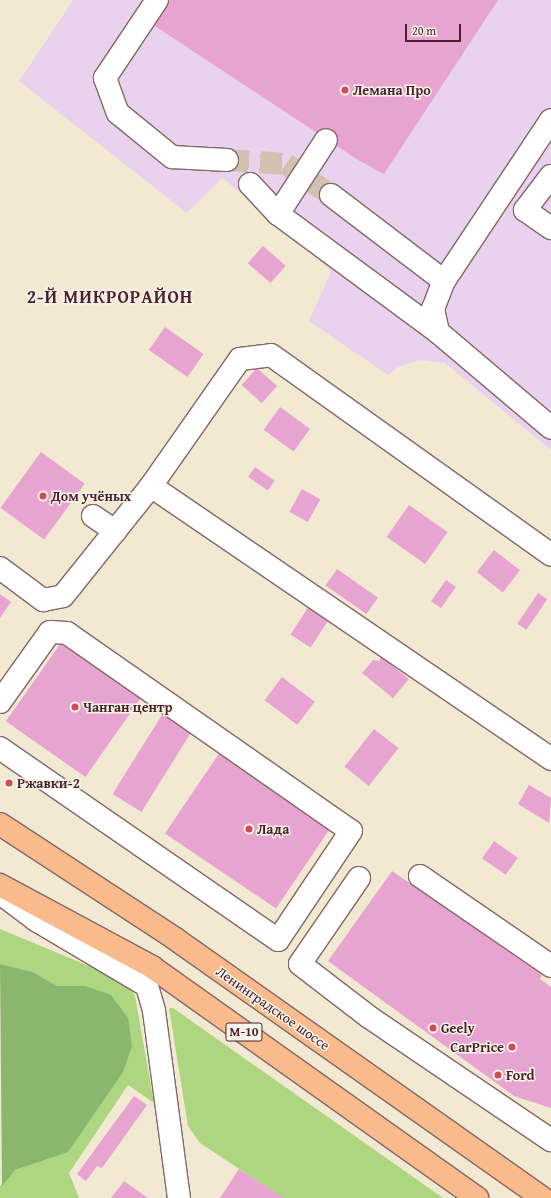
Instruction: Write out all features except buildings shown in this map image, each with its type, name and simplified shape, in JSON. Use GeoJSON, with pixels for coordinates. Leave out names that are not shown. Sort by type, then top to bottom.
{"type":"FeatureCollection","features":[{"type":"Feature","properties":{"kind":"highway","name":"Ленинградское шоссе"},"geometry":{"type":"LineString","coordinates":[[0,824],[174,938],[543,1198]]}},
{"type":"Feature","properties":{"kind":"highway","name":"М-10"},"geometry":{"type":"LineString","coordinates":[[0,885],[152,967],[476,1198]]}},
{"type":"Feature","properties":{"kind":"street"},"geometry":{"type":"LineString","coordinates":[[157,0],[105,78],[118,113],[172,157],[227,160]]}},
{"type":"Feature","properties":{"kind":"street"},"geometry":{"type":"LineString","coordinates":[[438,332],[433,309],[444,281],[528,152],[551,120]]}},
{"type":"Feature","properties":{"kind":"street"},"geometry":{"type":"LineString","coordinates":[[278,214],[326,140]]}},
{"type":"Feature","properties":{"kind":"street"},"geometry":{"type":"LineString","coordinates":[[528,152],[551,176],[525,210],[551,228]]}},
{"type":"Feature","properties":{"kind":"street"},"geometry":{"type":"LineString","coordinates":[[250,184],[278,214],[438,332],[551,428]]}},
{"type":"Feature","properties":{"kind":"street"},"geometry":{"type":"LineString","coordinates":[[331,195],[444,281]]}},
{"type":"Feature","properties":{"kind":"street"},"geometry":{"type":"LineString","coordinates":[[0,568],[43,600],[63,596],[151,486],[240,359],[271,355],[551,555]]}},
{"type":"Feature","properties":{"kind":"street"},"geometry":{"type":"LineString","coordinates":[[151,486],[551,759]]}},
{"type":"Feature","properties":{"kind":"street"},"geometry":{"type":"LineString","coordinates":[[93,516],[115,531]]}},
{"type":"Feature","properties":{"kind":"street"},"geometry":{"type":"LineString","coordinates":[[0,702],[50,632],[67,633],[351,831],[278,940],[0,748]]}},
{"type":"Feature","properties":{"kind":"street"},"geometry":{"type":"LineString","coordinates":[[420,876],[551,966]]}},
{"type":"Feature","properties":{"kind":"street"},"geometry":{"type":"LineString","coordinates":[[359,878],[300,964],[370,1017],[551,1140]]}},
{"type":"Feature","properties":{"kind":"street"},"geometry":{"type":"LineString","coordinates":[[0,893],[36,920],[147,986],[154,1011],[179,1198]]}},
{"type":"Feature","properties":{"kind":"shaded area"},"geometry":{"type":"Polygon","coordinates":[[[73,0],[551,0],[551,450],[445,363],[420,360],[398,367],[388,375],[309,321],[331,272],[301,241],[222,178],[187,213],[19,81],[73,0]]]}},
{"type":"Feature","properties":{"kind":"green space"},"geometry":{"type":"Polygon","coordinates":[[[0,929],[125,981],[135,996],[154,1103],[128,1085],[69,1173],[79,1198],[0,1198],[0,1186],[15,1170],[68,1151],[85,986],[57,986],[33,972],[0,964],[0,929]]]}},
{"type":"Feature","properties":{"kind":"green space"},"geometry":{"type":"Polygon","coordinates":[[[0,964],[33,972],[57,986],[85,986],[111,995],[128,1018],[132,1046],[123,1072],[68,1152],[15,1170],[2,1186],[0,964]]]}},
{"type":"Feature","properties":{"kind":"green space"},"geometry":{"type":"Polygon","coordinates":[[[169,1008],[173,1008],[443,1198],[283,1198],[200,1143],[188,1126],[169,1008]]]}},
{"type":"Feature","properties":{"kind":"tunnel"},"geometry":{"type":"LineString","coordinates":[[227,160],[286,164],[331,195]]}},
{"type":"Feature","properties":{"kind":"place","name":"Лемана Про"},"geometry":{"type":"Point","coordinates":[345,90]}},
{"type":"Feature","properties":{"kind":"place","name":"Дом учёных"},"geometry":{"type":"Point","coordinates":[43,496]}},
{"type":"Feature","properties":{"kind":"place","name":"Чанган центр"},"geometry":{"type":"Point","coordinates":[75,707]}},
{"type":"Feature","properties":{"kind":"place","name":"Ржавки-2"},"geometry":{"type":"Point","coordinates":[9,783]}},
{"type":"Feature","properties":{"kind":"place","name":"Лада"},"geometry":{"type":"Point","coordinates":[249,829]}},
{"type":"Feature","properties":{"kind":"place","name":"Geely"},"geometry":{"type":"Point","coordinates":[433,1028]}},
{"type":"Feature","properties":{"kind":"place","name":"CarPrice"},"geometry":{"type":"Point","coordinates":[512,1047]}},
{"type":"Feature","properties":{"kind":"place","name":"Ford"},"geometry":{"type":"Point","coordinates":[498,1075]}},
{"type":"Feature","properties":{"kind":"district","name":"2-Й МИКРОРАЙОН"},"geometry":{"type":"Point","coordinates":[110,297]}}]}
